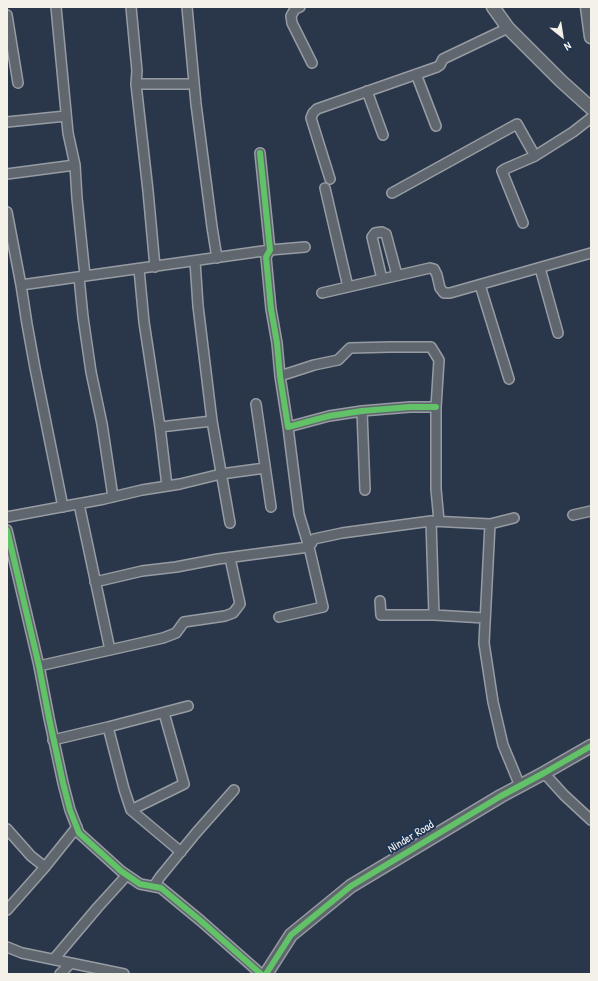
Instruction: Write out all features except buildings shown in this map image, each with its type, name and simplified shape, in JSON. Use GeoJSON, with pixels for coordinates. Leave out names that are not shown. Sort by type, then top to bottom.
{"type":"FeatureCollection","features":[{"type":"Feature","properties":{"kind":"street"},"geometry":{"type":"LineString","coordinates":[[56,7],[68,133],[75,165],[82,276],[82,317],[91,372],[102,424],[113,497]]}},
{"type":"Feature","properties":{"kind":"street"},"geometry":{"type":"LineString","coordinates":[[131,7],[137,71],[136,84],[155,267]]}},
{"type":"Feature","properties":{"kind":"street"},"geometry":{"type":"LineString","coordinates":[[187,7],[196,104],[217,258]]}},
{"type":"Feature","properties":{"kind":"street"},"geometry":{"type":"LineString","coordinates":[[300,7],[295,9],[291,16],[292,23],[312,63]]}},
{"type":"Feature","properties":{"kind":"street"},"geometry":{"type":"LineString","coordinates":[[493,7],[508,28],[561,81],[591,108]]}},
{"type":"Feature","properties":{"kind":"street"},"geometry":{"type":"LineString","coordinates":[[588,7],[591,37]]}},
{"type":"Feature","properties":{"kind":"street"},"geometry":{"type":"LineString","coordinates":[[7,15],[18,83]]}},
{"type":"Feature","properties":{"kind":"street"},"geometry":{"type":"LineString","coordinates":[[330,179],[312,125],[311,118],[313,112],[317,108],[437,67],[443,59],[508,28]]}},
{"type":"Feature","properties":{"kind":"street"},"geometry":{"type":"LineString","coordinates":[[416,74],[436,126]]}},
{"type":"Feature","properties":{"kind":"street"},"geometry":{"type":"LineString","coordinates":[[136,84],[194,84]]}},
{"type":"Feature","properties":{"kind":"street"},"geometry":{"type":"LineString","coordinates":[[367,91],[383,135]]}},
{"type":"Feature","properties":{"kind":"street"},"geometry":{"type":"LineString","coordinates":[[7,122],[66,116]]}},
{"type":"Feature","properties":{"kind":"street"},"geometry":{"type":"LineString","coordinates":[[523,222],[502,171],[536,156],[573,132],[591,118]]}},
{"type":"Feature","properties":{"kind":"street"},"geometry":{"type":"LineString","coordinates":[[392,193],[518,124],[536,156]]}},
{"type":"Feature","properties":{"kind":"street"},"geometry":{"type":"LineString","coordinates":[[260,153],[270,250],[266,257],[271,309],[277,343],[280,376],[299,514],[310,547],[324,607],[279,617]]}},
{"type":"Feature","properties":{"kind":"street"},"geometry":{"type":"LineString","coordinates":[[7,174],[75,165]]}},
{"type":"Feature","properties":{"kind":"street"},"geometry":{"type":"LineString","coordinates":[[325,188],[348,287]]}},
{"type":"Feature","properties":{"kind":"street"},"geometry":{"type":"LineString","coordinates":[[7,212],[63,506]]}},
{"type":"Feature","properties":{"kind":"street"},"geometry":{"type":"LineString","coordinates":[[382,279],[372,237],[375,233],[382,232],[386,234],[397,275]]}},
{"type":"Feature","properties":{"kind":"street"},"geometry":{"type":"LineString","coordinates":[[21,285],[270,250],[305,247]]}},
{"type":"Feature","properties":{"kind":"street"},"geometry":{"type":"LineString","coordinates":[[322,293],[430,268],[434,269],[440,288],[444,293],[450,293],[591,253]]}},
{"type":"Feature","properties":{"kind":"street"},"geometry":{"type":"LineString","coordinates":[[195,261],[198,306],[212,421],[230,523]]}},
{"type":"Feature","properties":{"kind":"street"},"geometry":{"type":"LineString","coordinates":[[540,268],[558,333]]}},
{"type":"Feature","properties":{"kind":"street"},"geometry":{"type":"LineString","coordinates":[[139,269],[144,322],[160,427],[167,486]]}},
{"type":"Feature","properties":{"kind":"street"},"geometry":{"type":"LineString","coordinates":[[480,285],[509,379]]}},
{"type":"Feature","properties":{"kind":"street"},"geometry":{"type":"LineString","coordinates":[[280,376],[314,365],[338,360],[350,348],[431,347],[439,360],[436,407],[434,615]]}},
{"type":"Feature","properties":{"kind":"street"},"geometry":{"type":"LineString","coordinates":[[256,404],[271,507]]}},
{"type":"Feature","properties":{"kind":"street"},"geometry":{"type":"LineString","coordinates":[[288,427],[329,416],[362,411],[436,407]]}},
{"type":"Feature","properties":{"kind":"street"},"geometry":{"type":"LineString","coordinates":[[362,411],[366,490]]}},
{"type":"Feature","properties":{"kind":"street"},"geometry":{"type":"LineString","coordinates":[[160,427],[212,421]]}},
{"type":"Feature","properties":{"kind":"street"},"geometry":{"type":"LineString","coordinates":[[7,517],[142,490],[180,484],[221,474],[265,468]]}},
{"type":"Feature","properties":{"kind":"street"},"geometry":{"type":"LineString","coordinates":[[78,504],[110,650]]}},
{"type":"Feature","properties":{"kind":"street"},"geometry":{"type":"LineString","coordinates":[[574,515],[591,511]]}},
{"type":"Feature","properties":{"kind":"street"},"geometry":{"type":"LineString","coordinates":[[310,547],[314,539],[342,533],[435,521],[490,524],[514,518]]}},
{"type":"Feature","properties":{"kind":"street"},"geometry":{"type":"LineString","coordinates":[[490,524],[484,643],[493,702],[503,745],[520,786]]}},
{"type":"Feature","properties":{"kind":"street"},"geometry":{"type":"LineString","coordinates":[[7,530],[39,666],[63,783],[70,810],[79,832],[121,871],[140,884],[161,888],[261,974]]}},
{"type":"Feature","properties":{"kind":"street"},"geometry":{"type":"LineString","coordinates":[[95,582],[142,571],[310,547]]}},
{"type":"Feature","properties":{"kind":"street"},"geometry":{"type":"LineString","coordinates":[[39,666],[163,638],[176,633],[184,622],[225,616],[232,613],[240,604],[230,558]]}},
{"type":"Feature","properties":{"kind":"street"},"geometry":{"type":"LineString","coordinates":[[380,601],[380,615],[434,615],[485,618]]}},
{"type":"Feature","properties":{"kind":"street"},"geometry":{"type":"LineString","coordinates":[[53,740],[188,706]]}},
{"type":"Feature","properties":{"kind":"street"},"geometry":{"type":"LineString","coordinates":[[131,810],[184,784],[164,713]]}},
{"type":"Feature","properties":{"kind":"street"},"geometry":{"type":"LineString","coordinates":[[108,727],[131,810],[181,852]]}},
{"type":"Feature","properties":{"kind":"street","name":"Ninder Road"},"geometry":{"type":"LineString","coordinates":[[266,974],[291,935],[351,886],[501,796],[591,746]]}},
{"type":"Feature","properties":{"kind":"street"},"geometry":{"type":"LineString","coordinates":[[544,773],[564,795],[591,820]]}},
{"type":"Feature","properties":{"kind":"street"},"geometry":{"type":"LineString","coordinates":[[154,886],[234,790]]}},
{"type":"Feature","properties":{"kind":"street"},"geometry":{"type":"LineString","coordinates":[[9,904],[45,867],[77,827]]}},
{"type":"Feature","properties":{"kind":"street"},"geometry":{"type":"LineString","coordinates":[[7,829],[31,856],[45,867]]}},
{"type":"Feature","properties":{"kind":"street"},"geometry":{"type":"LineString","coordinates":[[54,959],[127,875]]}},
{"type":"Feature","properties":{"kind":"street"},"geometry":{"type":"LineString","coordinates":[[7,947],[22,953],[124,974]]}},
{"type":"Feature","properties":{"kind":"street"},"geometry":{"type":"LineString","coordinates":[[60,974],[71,963]]}},
{"type":"Feature","properties":{"kind":"cycle path"},"geometry":{"type":"LineString","coordinates":[[260,153],[270,250],[266,257],[271,309],[288,427],[329,416],[362,411],[410,407],[436,407]]}},
{"type":"Feature","properties":{"kind":"cycle path"},"geometry":{"type":"LineString","coordinates":[[7,530],[39,666],[63,783],[70,810],[79,833],[121,871],[140,884],[161,888],[261,974]]}},
{"type":"Feature","properties":{"kind":"cycle path"},"geometry":{"type":"LineString","coordinates":[[266,974],[291,935],[351,886],[501,796],[591,746]]}}]}
